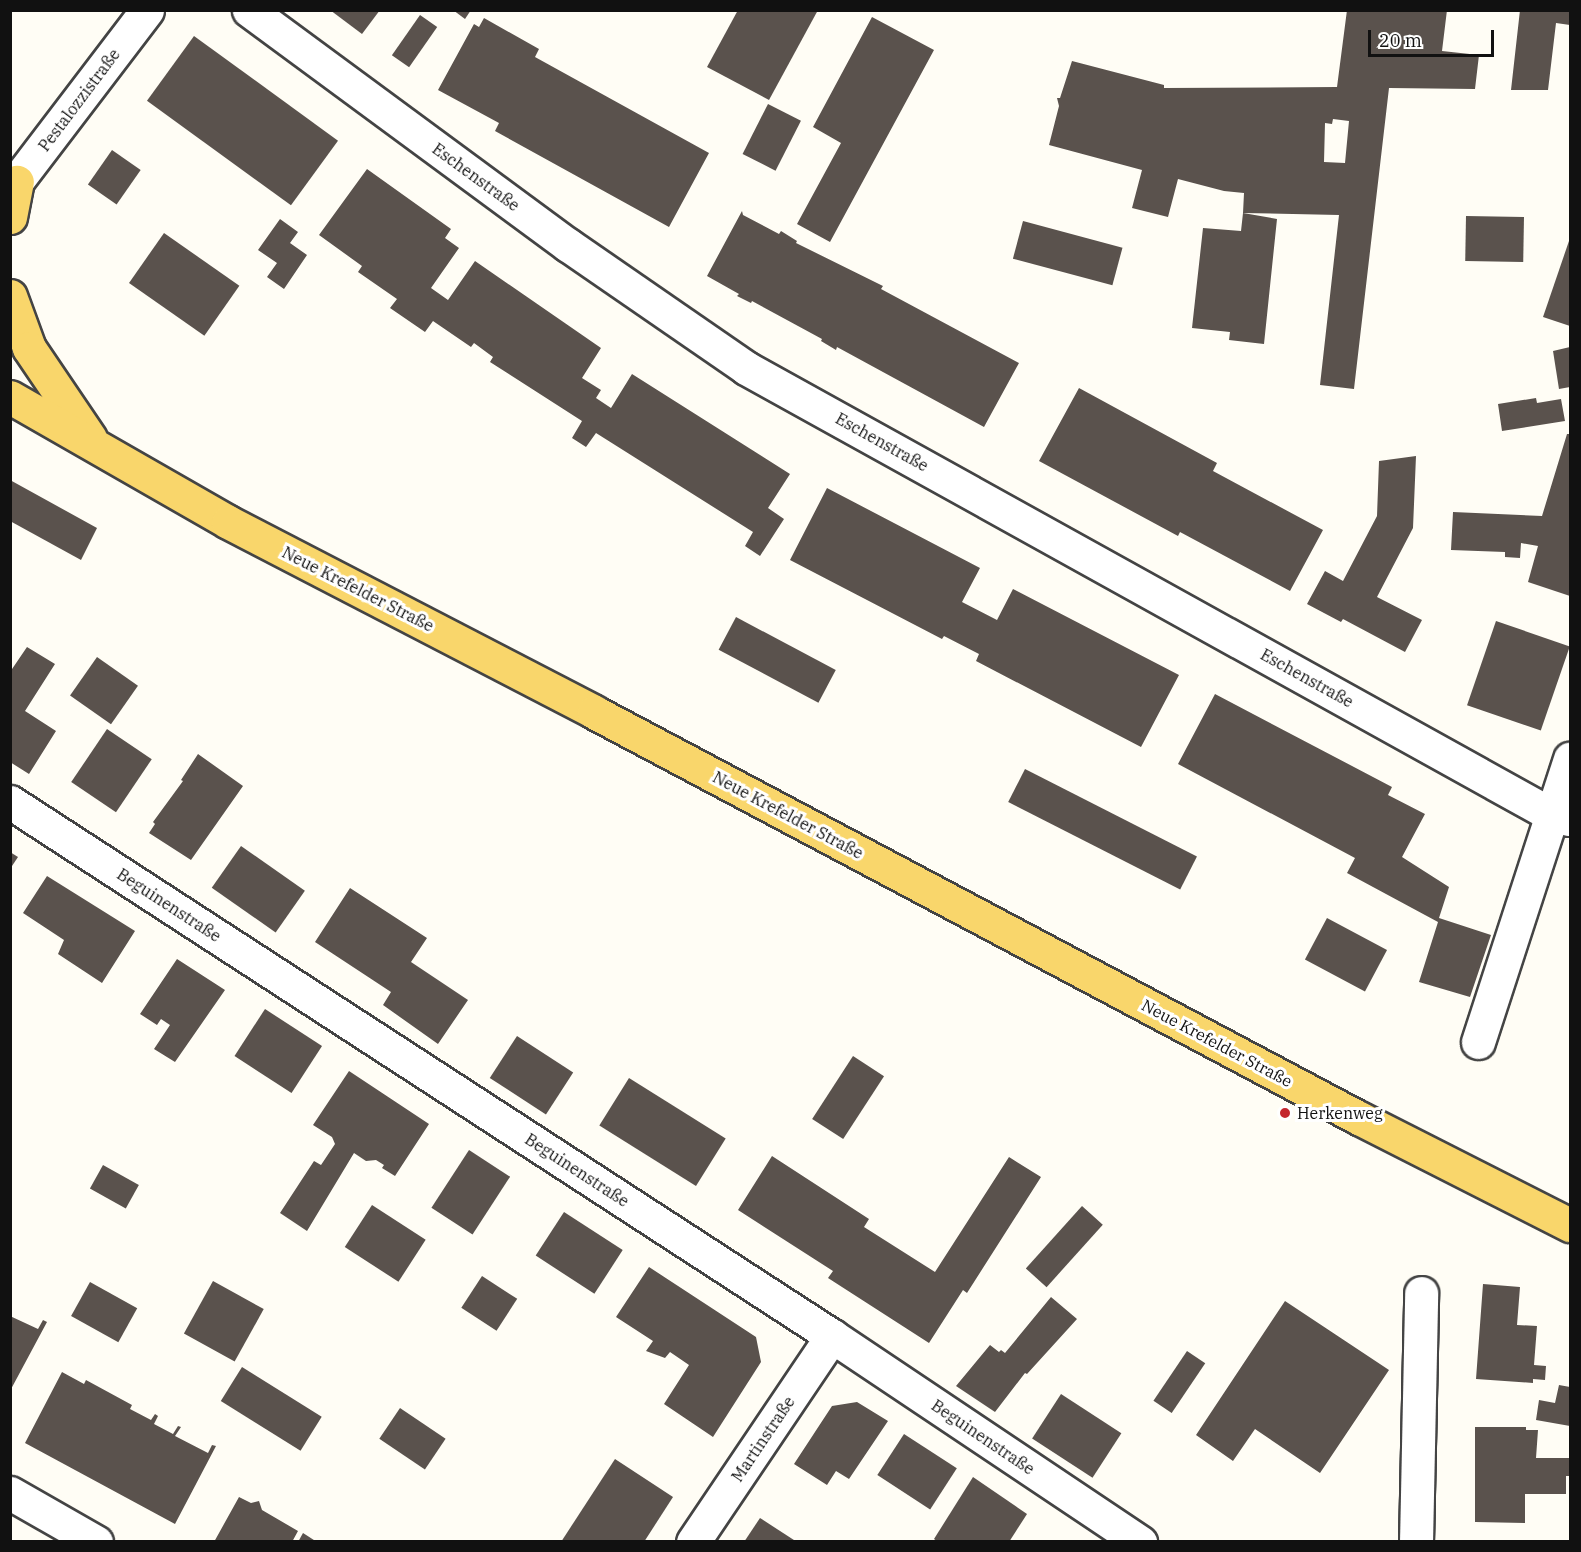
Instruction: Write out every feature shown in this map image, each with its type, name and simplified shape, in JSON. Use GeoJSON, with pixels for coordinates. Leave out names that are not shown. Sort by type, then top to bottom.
{"type":"FeatureCollection","features":[{"type":"Feature","properties":{"kind":"main road"},"geometry":{"type":"LineString","coordinates":[[10,217],[14,186]]}},
{"type":"Feature","properties":{"kind":"main road"},"geometry":{"type":"LineString","coordinates":[[10,296],[29,348],[96,447]]}},
{"type":"Feature","properties":{"kind":"main road","name":"Neue Krefelder Straße"},"geometry":{"type":"LineString","coordinates":[[10,397],[228,522],[594,712],[1359,1118],[1570,1225]]}},
{"type":"Feature","properties":{"kind":"street","name":"Pestalozzistraße"},"geometry":{"type":"LineString","coordinates":[[14,186],[147,10]]}},
{"type":"Feature","properties":{"kind":"street","name":"Eschenstraße"},"geometry":{"type":"LineString","coordinates":[[249,10],[568,245],[746,368],[1561,817]]}},
{"type":"Feature","properties":{"kind":"street"},"geometry":{"type":"LineString","coordinates":[[1478,1042],[1561,817],[1570,759]]}},
{"type":"Feature","properties":{"kind":"street","name":"Beguinenstraße"},"geometry":{"type":"LineString","coordinates":[[10,802],[832,1336],[1140,1542]]}},
{"type":"Feature","properties":{"kind":"street"},"geometry":{"type":"LineString","coordinates":[[1416,1542],[1422,1293]]}},
{"type":"Feature","properties":{"kind":"street","name":"Martinstraße"},"geometry":{"type":"LineString","coordinates":[[693,1542],[832,1336]]}},
{"type":"Feature","properties":{"kind":"street"},"geometry":{"type":"LineString","coordinates":[[10,1493],[96,1542]]}},
{"type":"Feature","properties":{"kind":"building"},"geometry":{"type":"Polygon","coordinates":[[[330,10],[380,10],[362,34],[330,10]]]}},
{"type":"Feature","properties":{"kind":"building"},"geometry":{"type":"Polygon","coordinates":[[[453,10],[471,10],[465,19],[453,10]]]}},
{"type":"Feature","properties":{"kind":"building"},"geometry":{"type":"Polygon","coordinates":[[[738,10],[818,10],[769,100],[707,67],[738,10]]]}},
{"type":"Feature","properties":{"kind":"building"},"geometry":{"type":"Polygon","coordinates":[[[1347,10],[1447,10],[1442,51],[1479,55],[1475,89],[1389,88],[1354,389],[1320,385],[1339,215],[1243,213],[1244,193],[1224,191],[1178,179],[1168,217],[1132,208],[1142,170],[1049,145],[1059,106],[1057,98],[1060,98],[1072,61],[1164,85],[1164,88],[1337,87],[1347,10]],[[1333,119],[1332,124],[1325,123],[1324,162],[1345,163],[1349,121],[1333,119]]]}},
{"type":"Feature","properties":{"kind":"building"},"geometry":{"type":"Polygon","coordinates":[[[1520,10],[1570,10],[1570,25],[1556,23],[1548,90],[1511,90],[1520,10]]]}},
{"type":"Feature","properties":{"kind":"building"},"geometry":{"type":"Polygon","coordinates":[[[420,15],[437,27],[409,67],[392,55],[420,15]]]}},
{"type":"Feature","properties":{"kind":"building"},"geometry":{"type":"Polygon","coordinates":[[[872,17],[934,50],[830,242],[797,224],[841,143],[813,127],[872,17]]]}},
{"type":"Feature","properties":{"kind":"building"},"geometry":{"type":"Polygon","coordinates":[[[484,18],[539,49],[535,57],[709,153],[669,227],[495,131],[499,123],[438,90],[474,24],[479,27],[484,18]]]}},
{"type":"Feature","properties":{"kind":"building"},"geometry":{"type":"Polygon","coordinates":[[[194,36],[338,141],[291,205],[147,101],[194,36]]]}},
{"type":"Feature","properties":{"kind":"building"},"geometry":{"type":"Polygon","coordinates":[[[768,104],[801,121],[776,171],[743,154],[768,104]]]}},
{"type":"Feature","properties":{"kind":"building"},"geometry":{"type":"Polygon","coordinates":[[[112,150],[141,170],[117,204],[88,184],[112,150]]]}},
{"type":"Feature","properties":{"kind":"building"},"geometry":{"type":"Polygon","coordinates":[[[367,169],[451,229],[445,238],[459,248],[431,288],[448,300],[475,261],[601,348],[582,378],[601,390],[596,398],[611,408],[632,374],[790,474],[768,508],[784,519],[760,556],[745,546],[753,532],[596,433],[586,447],[572,438],[582,421],[490,362],[493,357],[474,343],[471,347],[433,321],[425,332],[390,308],[397,299],[358,272],[362,266],[319,235],[367,169]]]}},
{"type":"Feature","properties":{"kind":"building"},"geometry":{"type":"Polygon","coordinates":[[[742,211],[743,215],[779,234],[781,231],[797,241],[796,243],[883,286],[881,289],[1019,363],[984,427],[837,347],[836,350],[821,341],[822,339],[752,301],[751,303],[737,296],[739,294],[707,276],[742,211]]]}},
{"type":"Feature","properties":{"kind":"building"},"geometry":{"type":"Polygon","coordinates":[[[1243,213],[1277,219],[1264,344],[1229,340],[1230,332],[1192,328],[1203,228],[1241,231],[1243,213]]]}},
{"type":"Feature","properties":{"kind":"building"},"geometry":{"type":"Polygon","coordinates":[[[1466,216],[1524,217],[1523,262],[1465,261],[1466,216]]]}},
{"type":"Feature","properties":{"kind":"building"},"geometry":{"type":"Polygon","coordinates":[[[280,219],[298,232],[290,243],[307,255],[284,289],[267,277],[277,263],[258,250],[280,219]]]}},
{"type":"Feature","properties":{"kind":"building"},"geometry":{"type":"Polygon","coordinates":[[[1023,221],[1122,248],[1112,285],[1013,259],[1023,221]]]}},
{"type":"Feature","properties":{"kind":"building"},"geometry":{"type":"Polygon","coordinates":[[[164,233],[239,286],[204,336],[129,283],[164,233]]]}},
{"type":"Feature","properties":{"kind":"building"},"geometry":{"type":"Polygon","coordinates":[[[1570,238],[1570,326],[1543,317],[1570,238]]]}},
{"type":"Feature","properties":{"kind":"building"},"geometry":{"type":"Polygon","coordinates":[[[1570,347],[1570,387],[1559,389],[1553,351],[1570,347]]]}},
{"type":"Feature","properties":{"kind":"building"},"geometry":{"type":"Polygon","coordinates":[[[1079,388],[1217,463],[1213,471],[1323,530],[1290,591],[1180,532],[1178,536],[1039,461],[1079,388]]]}},
{"type":"Feature","properties":{"kind":"building"},"geometry":{"type":"Polygon","coordinates":[[[1536,398],[1537,403],[1561,399],[1565,421],[1502,431],[1498,404],[1536,398]]]}},
{"type":"Feature","properties":{"kind":"building"},"geometry":{"type":"Polygon","coordinates":[[[1567,434],[1570,434],[1570,596],[1528,582],[1538,546],[1521,543],[1520,558],[1505,557],[1505,552],[1451,550],[1453,512],[1542,516],[1567,434]]]}},
{"type":"Feature","properties":{"kind":"building"},"geometry":{"type":"Polygon","coordinates":[[[1416,456],[1413,528],[1377,597],[1422,620],[1405,652],[1343,619],[1341,622],[1307,604],[1325,571],[1343,581],[1377,516],[1379,461],[1416,456]]]}},
{"type":"Feature","properties":{"kind":"building"},"geometry":{"type":"Polygon","coordinates":[[[10,480],[97,528],[81,560],[10,521],[10,480]]]}},
{"type":"Feature","properties":{"kind":"building"},"geometry":{"type":"Polygon","coordinates":[[[827,488],[980,568],[962,602],[997,620],[1013,589],[1179,675],[1141,747],[976,661],[979,654],[944,636],[942,639],[790,560],[827,488]]]}},
{"type":"Feature","properties":{"kind":"building"},"geometry":{"type":"Polygon","coordinates":[[[736,617],[836,670],[818,703],[719,650],[736,617]]]}},
{"type":"Feature","properties":{"kind":"building"},"geometry":{"type":"Polygon","coordinates":[[[1496,621],[1570,646],[1541,731],[1467,705],[1496,621]]]}},
{"type":"Feature","properties":{"kind":"building"},"geometry":{"type":"Polygon","coordinates":[[[27,647],[55,664],[25,711],[56,731],[29,774],[10,762],[10,672],[27,647]]]}},
{"type":"Feature","properties":{"kind":"building"},"geometry":{"type":"Polygon","coordinates":[[[97,657],[138,686],[111,724],[70,696],[97,657]]]}},
{"type":"Feature","properties":{"kind":"building"},"geometry":{"type":"Polygon","coordinates":[[[1215,694],[1392,787],[1388,795],[1425,814],[1402,857],[1449,887],[1439,918],[1491,935],[1470,997],[1419,982],[1438,922],[1347,873],[1355,858],[1178,764],[1215,694]]]}},
{"type":"Feature","properties":{"kind":"building"},"geometry":{"type":"Polygon","coordinates":[[[107,729],[152,759],[116,812],[71,782],[107,729]]]}},
{"type":"Feature","properties":{"kind":"building"},"geometry":{"type":"Polygon","coordinates":[[[198,754],[243,786],[191,860],[149,833],[155,824],[153,822],[183,781],[181,780],[198,754]]]}},
{"type":"Feature","properties":{"kind":"building"},"geometry":{"type":"Polygon","coordinates":[[[1025,769],[1197,857],[1180,890],[1008,802],[1025,769]]]}},
{"type":"Feature","properties":{"kind":"building"},"geometry":{"type":"Polygon","coordinates":[[[241,846],[305,891],[276,933],[212,888],[241,846]]]}},
{"type":"Feature","properties":{"kind":"building"},"geometry":{"type":"Polygon","coordinates":[[[10,852],[18,857],[10,869],[10,852]]]}},
{"type":"Feature","properties":{"kind":"building"},"geometry":{"type":"Polygon","coordinates":[[[47,876],[135,931],[102,983],[58,954],[64,940],[23,913],[47,876]]]}},
{"type":"Feature","properties":{"kind":"building"},"geometry":{"type":"Polygon","coordinates":[[[350,888],[427,938],[411,962],[468,1000],[438,1044],[383,1005],[391,992],[315,942],[350,888]]]}},
{"type":"Feature","properties":{"kind":"building"},"geometry":{"type":"Polygon","coordinates":[[[1327,918],[1387,950],[1365,991],[1305,959],[1327,918]]]}},
{"type":"Feature","properties":{"kind":"building"},"geometry":{"type":"Polygon","coordinates":[[[177,959],[225,990],[175,1062],[154,1049],[170,1025],[161,1019],[157,1025],[140,1014],[177,959]]]}},
{"type":"Feature","properties":{"kind":"building"},"geometry":{"type":"Polygon","coordinates":[[[265,1009],[322,1046],[292,1093],[235,1056],[265,1009]]]}},
{"type":"Feature","properties":{"kind":"building"},"geometry":{"type":"Polygon","coordinates":[[[517,1036],[573,1072],[546,1114],[490,1078],[517,1036]]]}},
{"type":"Feature","properties":{"kind":"building"},"geometry":{"type":"Polygon","coordinates":[[[853,1056],[884,1076],[843,1139],[812,1119],[853,1056]]]}},
{"type":"Feature","properties":{"kind":"building"},"geometry":{"type":"Polygon","coordinates":[[[349,1071],[429,1124],[395,1176],[382,1168],[384,1165],[376,1160],[366,1161],[354,1153],[307,1231],[280,1213],[314,1161],[321,1165],[335,1144],[332,1137],[313,1125],[349,1071]]]}},
{"type":"Feature","properties":{"kind":"building"},"geometry":{"type":"Polygon","coordinates":[[[629,1078],[726,1138],[696,1186],[599,1125],[629,1078]]]}},
{"type":"Feature","properties":{"kind":"building"},"geometry":{"type":"Polygon","coordinates":[[[469,1150],[510,1177],[473,1235],[431,1208],[469,1150]]]}},
{"type":"Feature","properties":{"kind":"building"},"geometry":{"type":"Polygon","coordinates":[[[772,1156],[869,1219],[864,1227],[935,1272],[1009,1157],[1041,1177],[967,1293],[963,1290],[929,1343],[828,1278],[833,1271],[738,1210],[772,1156]]]}},
{"type":"Feature","properties":{"kind":"building"},"geometry":{"type":"Polygon","coordinates":[[[103,1165],[139,1185],[126,1208],[90,1189],[103,1165]]]}},
{"type":"Feature","properties":{"kind":"building"},"geometry":{"type":"Polygon","coordinates":[[[372,1205],[426,1240],[398,1282],[345,1247],[372,1205]]]}},
{"type":"Feature","properties":{"kind":"building"},"geometry":{"type":"Polygon","coordinates":[[[1082,1206],[1103,1225],[1047,1287],[1026,1268],[1082,1206]]]}},
{"type":"Feature","properties":{"kind":"building"},"geometry":{"type":"Polygon","coordinates":[[[564,1212],[623,1250],[594,1294],[536,1256],[564,1212]]]}},
{"type":"Feature","properties":{"kind":"building"},"geometry":{"type":"Polygon","coordinates":[[[649,1267],[756,1337],[761,1362],[713,1437],[664,1404],[689,1365],[670,1352],[665,1358],[646,1351],[653,1341],[616,1317],[649,1267]]]}},
{"type":"Feature","properties":{"kind":"building"},"geometry":{"type":"Polygon","coordinates":[[[482,1276],[517,1299],[497,1331],[461,1308],[482,1276]]]}},
{"type":"Feature","properties":{"kind":"building"},"geometry":{"type":"Polygon","coordinates":[[[213,1281],[264,1309],[235,1362],[184,1333],[213,1281]]]}},
{"type":"Feature","properties":{"kind":"building"},"geometry":{"type":"Polygon","coordinates":[[[90,1282],[137,1308],[118,1342],[71,1316],[90,1282]]]}},
{"type":"Feature","properties":{"kind":"building"},"geometry":{"type":"Polygon","coordinates":[[[1483,1284],[1520,1287],[1517,1325],[1537,1326],[1534,1365],[1546,1366],[1545,1380],[1533,1379],[1533,1383],[1476,1379],[1483,1284]]]}},
{"type":"Feature","properties":{"kind":"building"},"geometry":{"type":"Polygon","coordinates":[[[1051,1297],[1077,1319],[1027,1374],[1025,1373],[995,1412],[956,1386],[990,1345],[999,1352],[1001,1350],[1005,1353],[1051,1297]]]}},
{"type":"Feature","properties":{"kind":"building"},"geometry":{"type":"Polygon","coordinates":[[[1285,1301],[1389,1370],[1320,1473],[1255,1429],[1233,1461],[1196,1435],[1285,1301]]]}},
{"type":"Feature","properties":{"kind":"building"},"geometry":{"type":"Polygon","coordinates":[[[10,1316],[38,1329],[43,1320],[47,1322],[10,1391],[10,1316]]]}},
{"type":"Feature","properties":{"kind":"building"},"geometry":{"type":"Polygon","coordinates":[[[1187,1351],[1205,1363],[1172,1413],[1153,1401],[1187,1351]]]}},
{"type":"Feature","properties":{"kind":"building"},"geometry":{"type":"Polygon","coordinates":[[[242,1367],[322,1417],[301,1451],[221,1401],[242,1367]]]}},
{"type":"Feature","properties":{"kind":"building"},"geometry":{"type":"Polygon","coordinates":[[[62,1372],[84,1384],[86,1380],[132,1405],[130,1409],[151,1420],[155,1414],[158,1416],[154,1424],[173,1434],[178,1426],[181,1427],[175,1436],[208,1453],[212,1445],[216,1446],[175,1524],[25,1443],[62,1372]]]}},
{"type":"Feature","properties":{"kind":"building"},"geometry":{"type":"Polygon","coordinates":[[[1559,1385],[1570,1387],[1570,1426],[1536,1420],[1539,1400],[1555,1403],[1559,1385]]]}},
{"type":"Feature","properties":{"kind":"building"},"geometry":{"type":"Polygon","coordinates":[[[1061,1394],[1121,1433],[1093,1478],[1032,1438],[1061,1394]]]}},
{"type":"Feature","properties":{"kind":"building"},"geometry":{"type":"Polygon","coordinates":[[[857,1402],[888,1421],[849,1479],[836,1471],[827,1485],[794,1464],[832,1406],[857,1402]]]}},
{"type":"Feature","properties":{"kind":"building"},"geometry":{"type":"Polygon","coordinates":[[[400,1408],[446,1439],[425,1469],[379,1439],[400,1408]]]}},
{"type":"Feature","properties":{"kind":"building"},"geometry":{"type":"Polygon","coordinates":[[[1475,1427],[1526,1427],[1526,1430],[1538,1430],[1536,1458],[1570,1458],[1570,1476],[1566,1476],[1566,1494],[1525,1494],[1525,1523],[1475,1522],[1475,1427]]]}},
{"type":"Feature","properties":{"kind":"building"},"geometry":{"type":"Polygon","coordinates":[[[904,1434],[957,1468],[930,1509],[877,1475],[904,1434]]]}},
{"type":"Feature","properties":{"kind":"building"},"geometry":{"type":"Polygon","coordinates":[[[615,1459],[673,1497],[644,1542],[561,1542],[615,1459]]]}},
{"type":"Feature","properties":{"kind":"building"},"geometry":{"type":"Polygon","coordinates":[[[973,1477],[1027,1514],[1009,1542],[938,1542],[934,1539],[973,1477]]]}},
{"type":"Feature","properties":{"kind":"building"},"geometry":{"type":"Polygon","coordinates":[[[239,1497],[251,1503],[259,1501],[262,1510],[298,1531],[292,1542],[214,1542],[239,1497]]]}},
{"type":"Feature","properties":{"kind":"building"},"geometry":{"type":"Polygon","coordinates":[[[760,1518],[797,1542],[744,1542],[760,1518]]]}},
{"type":"Feature","properties":{"kind":"building"},"geometry":{"type":"Polygon","coordinates":[[[303,1533],[317,1542],[298,1542],[303,1533]]]}},
{"type":"Feature","properties":{"kind":"place","name":"Herkenweg"},"geometry":{"type":"Point","coordinates":[1285,1113]}}]}
